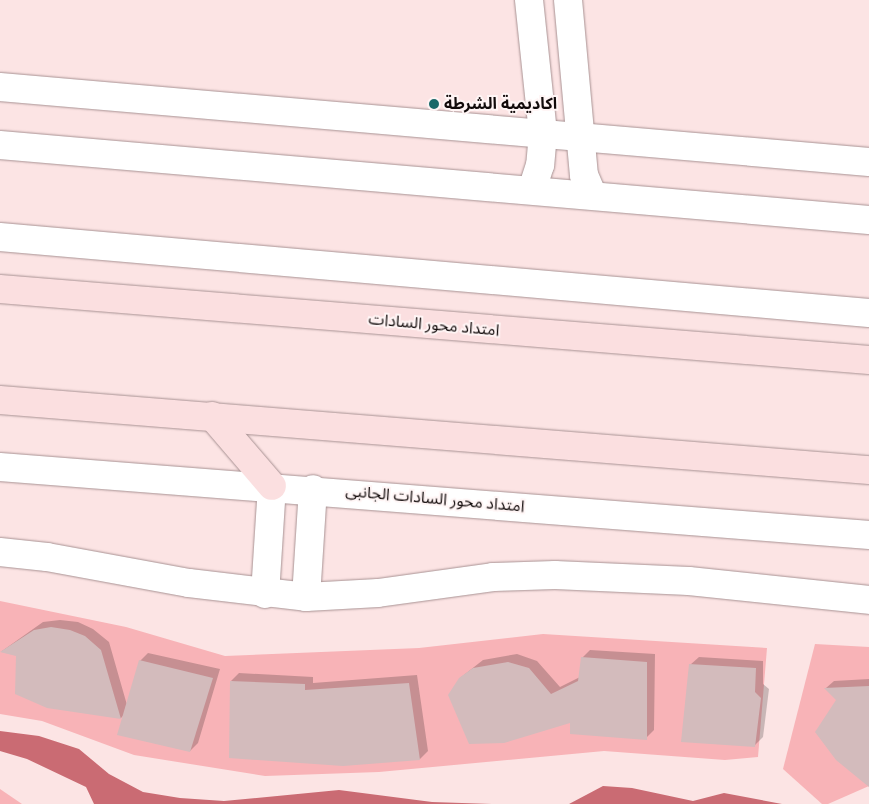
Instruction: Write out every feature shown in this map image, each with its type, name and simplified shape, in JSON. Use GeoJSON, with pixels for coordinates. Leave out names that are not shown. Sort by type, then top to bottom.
{"type":"FeatureCollection","features":[{"type":"Feature","properties":{"kind":"main road","name":"امتداد محور السادات"},"geometry":{"type":"LineString","coordinates":[[0,290],[869,360]]}},
{"type":"Feature","properties":{"kind":"main road"},"geometry":{"type":"LineString","coordinates":[[0,400],[869,470]]}},
{"type":"Feature","properties":{"kind":"main road"},"geometry":{"type":"LineString","coordinates":[[212,416],[272,486]]}},
{"type":"Feature","properties":{"kind":"street"},"geometry":{"type":"LineString","coordinates":[[529,0],[542,133],[540,165],[532,190]]}},
{"type":"Feature","properties":{"kind":"street"},"geometry":{"type":"LineString","coordinates":[[568,0],[582,135],[584,175],[592,194]]}},
{"type":"Feature","properties":{"kind":"street"},"geometry":{"type":"LineString","coordinates":[[0,87],[582,135],[869,162]]}},
{"type":"Feature","properties":{"kind":"street"},"geometry":{"type":"LineString","coordinates":[[0,145],[592,194],[869,220]]}},
{"type":"Feature","properties":{"kind":"street"},"geometry":{"type":"LineString","coordinates":[[0,238],[869,313]]}},
{"type":"Feature","properties":{"kind":"street","name":"امتداد محور السادات الجانبى"},"geometry":{"type":"LineString","coordinates":[[0,467],[313,489],[869,535]]}},
{"type":"Feature","properties":{"kind":"street"},"geometry":{"type":"LineString","coordinates":[[266,594],[272,486]]}},
{"type":"Feature","properties":{"kind":"street"},"geometry":{"type":"LineString","coordinates":[[306,597],[313,489]]}},
{"type":"Feature","properties":{"kind":"street"},"geometry":{"type":"LineString","coordinates":[[0,552],[266,594],[306,597],[378,593],[493,577],[555,575],[689,581],[869,600]]}},
{"type":"Feature","properties":{"kind":"shaded area"},"geometry":{"type":"Polygon","coordinates":[[[0,601],[126,627],[225,656],[419,648],[543,634],[767,648],[758,757],[725,760],[604,751],[379,772],[265,776],[134,755],[42,721],[0,714],[0,601]]]}},
{"type":"Feature","properties":{"kind":"shaded area"},"geometry":{"type":"Polygon","coordinates":[[[815,644],[869,647],[869,786],[828,804],[822,804],[783,769],[815,644]]]}},
{"type":"Feature","properties":{"kind":"shaded area"},"geometry":{"type":"Polygon","coordinates":[[[0,731],[39,736],[79,749],[109,774],[143,792],[180,798],[224,801],[339,790],[432,802],[492,804],[94,804],[86,787],[27,759],[0,751],[0,731]]]}},
{"type":"Feature","properties":{"kind":"shaded area"},"geometry":{"type":"Polygon","coordinates":[[[603,786],[632,788],[693,801],[724,793],[782,804],[569,804],[603,786]]]}},
{"type":"Feature","properties":{"kind":"shaded area"},"geometry":{"type":"Polygon","coordinates":[[[0,789],[22,804],[0,804],[0,789]]]}},
{"type":"Feature","properties":{"kind":"building"},"geometry":{"type":"Polygon","coordinates":[[[51,627],[70,630],[85,636],[101,650],[121,719],[47,708],[15,694],[16,656],[0,652],[34,630],[51,627]]]}},
{"type":"Feature","properties":{"kind":"building"},"geometry":{"type":"Polygon","coordinates":[[[581,657],[647,662],[647,740],[570,734],[570,723],[504,743],[469,744],[448,695],[459,678],[473,668],[508,662],[529,668],[551,694],[578,681],[581,657]]]}},
{"type":"Feature","properties":{"kind":"building"},"geometry":{"type":"Polygon","coordinates":[[[139,660],[213,678],[190,752],[117,735],[139,660]]]}},
{"type":"Feature","properties":{"kind":"building"},"geometry":{"type":"Polygon","coordinates":[[[689,664],[756,668],[755,692],[761,698],[755,747],[681,742],[689,664]]]}},
{"type":"Feature","properties":{"kind":"building"},"geometry":{"type":"Polygon","coordinates":[[[230,681],[305,684],[305,690],[409,683],[420,760],[343,766],[229,758],[230,681]]]}},
{"type":"Feature","properties":{"kind":"building"},"geometry":{"type":"Polygon","coordinates":[[[869,686],[869,787],[836,760],[815,732],[836,700],[824,688],[869,686]]]}},
{"type":"Feature","properties":{"kind":"place","name":"اكاديمية الشرطة"},"geometry":{"type":"Point","coordinates":[434,104]}}]}
